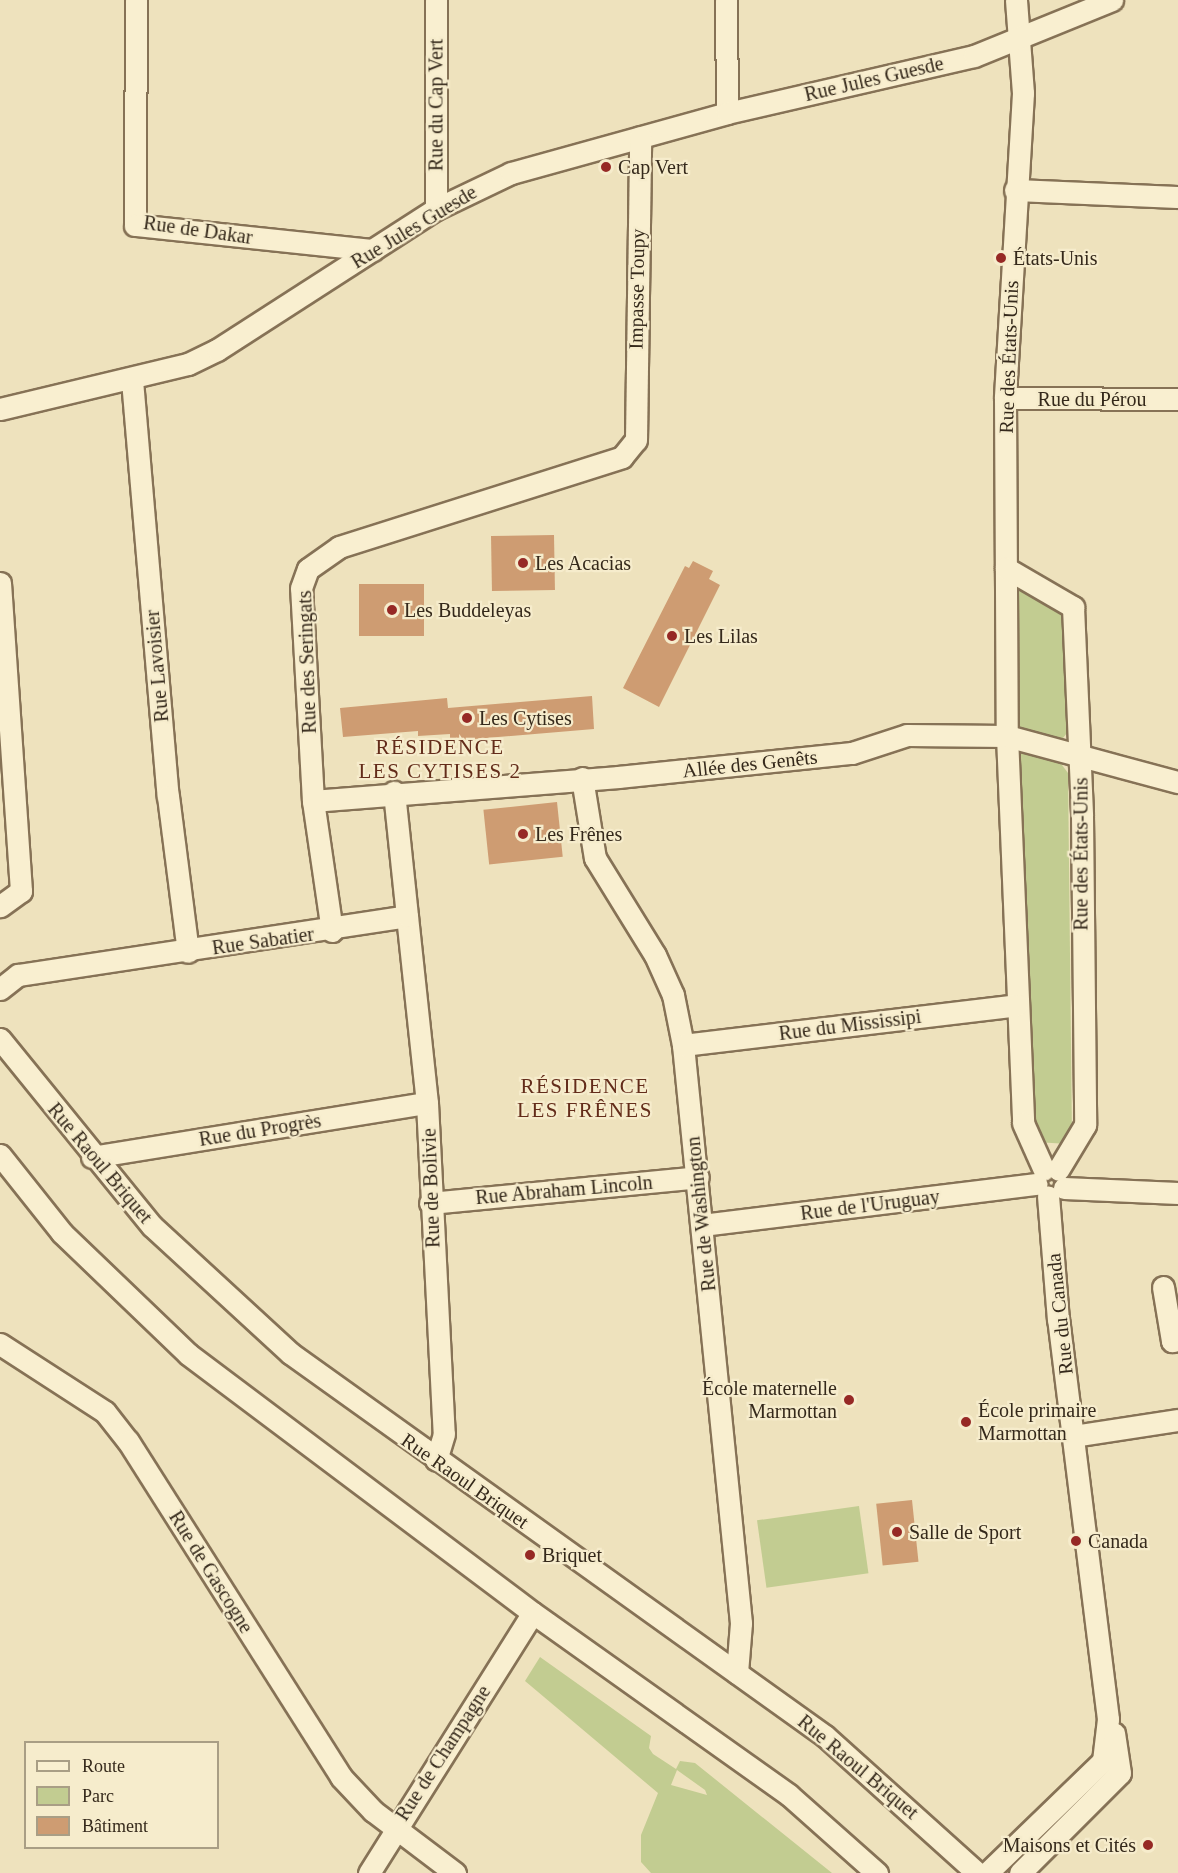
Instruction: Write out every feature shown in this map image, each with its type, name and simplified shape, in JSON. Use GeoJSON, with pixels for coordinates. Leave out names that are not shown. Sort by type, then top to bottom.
{"type":"FeatureCollection","features":[{"type":"Feature","properties":{"kind":"street","name":"Rue de Dakar"},"geometry":{"type":"LineString","coordinates":[[136,0],[135,225],[373,250]]}},
{"type":"Feature","properties":{"kind":"street","name":"Rue du Cap Vert"},"geometry":{"type":"LineString","coordinates":[[436,0],[436,209]]}},
{"type":"Feature","properties":{"kind":"street"},"geometry":{"type":"LineString","coordinates":[[726,0],[727,113]]}},
{"type":"Feature","properties":{"kind":"street","name":"Rue des États-Unis"},"geometry":{"type":"LineString","coordinates":[[1016,0],[1023,93],[1015,190],[1005,398],[1007,736],[1023,1123],[1050,1181]]}},
{"type":"Feature","properties":{"kind":"street","name":"Rue Jules Guesde"},"geometry":{"type":"LineString","coordinates":[[0,409],[132,380],[217,350],[436,209],[511,173],[727,113],[974,56],[1112,0]]}},
{"type":"Feature","properties":{"kind":"street","name":"Impasse Toupy"},"geometry":{"type":"LineString","coordinates":[[636,440],[640,137]]}},
{"type":"Feature","properties":{"kind":"street"},"geometry":{"type":"LineString","coordinates":[[1015,190],[1178,197]]}},
{"type":"Feature","properties":{"kind":"street","name":"Rue Lavoisier"},"geometry":{"type":"LineString","coordinates":[[132,380],[168,796],[188,952]]}},
{"type":"Feature","properties":{"kind":"street","name":"Rue du Pérou"},"geometry":{"type":"LineString","coordinates":[[1005,398],[1178,399]]}},
{"type":"Feature","properties":{"kind":"street","name":"Rue des Seringats"},"geometry":{"type":"LineString","coordinates":[[332,931],[313,801],[301,588],[308,569],[339,547],[622,457],[636,440]]}},
{"type":"Feature","properties":{"kind":"street","name":"Rue des États-Unis"},"geometry":{"type":"LineString","coordinates":[[1006,568],[1073,607],[1080,753],[1085,1125],[1050,1181]]}},
{"type":"Feature","properties":{"kind":"street"},"geometry":{"type":"LineString","coordinates":[[0,583],[21,891],[0,906]]}},
{"type":"Feature","properties":{"kind":"street","name":"Allée des Genêts"},"geometry":{"type":"LineString","coordinates":[[313,801],[852,753],[907,735],[1007,736],[1080,753],[1178,782]]}},
{"type":"Feature","properties":{"kind":"street","name":"Rue de Washington"},"geometry":{"type":"LineString","coordinates":[[582,778],[596,858],[655,956],[673,995],[683,1045],[741,1623],[737,1673]]}},
{"type":"Feature","properties":{"kind":"street"},"geometry":{"type":"LineString","coordinates":[[394,792],[407,916]]}},
{"type":"Feature","properties":{"kind":"street","name":"Rue Sabatier"},"geometry":{"type":"LineString","coordinates":[[0,989],[18,975],[332,931],[407,916]]}},
{"type":"Feature","properties":{"kind":"street","name":"Rue de Bolivie"},"geometry":{"type":"LineString","coordinates":[[407,916],[427,1103],[430,1203],[444,1434],[436,1460]]}},
{"type":"Feature","properties":{"kind":"street","name":"Rue du Mississipi"},"geometry":{"type":"LineString","coordinates":[[683,1045],[1017,1005]]}},
{"type":"Feature","properties":{"kind":"street","name":"Rue Raoul Briquet"},"geometry":{"type":"LineString","coordinates":[[0,1039],[92,1157],[152,1226],[252,1321],[329,1384],[737,1673],[863,1767],[977,1873]]}},
{"type":"Feature","properties":{"kind":"street","name":"Rue du Progrès"},"geometry":{"type":"LineString","coordinates":[[92,1157],[427,1103]]}},
{"type":"Feature","properties":{"kind":"street"},"geometry":{"type":"LineString","coordinates":[[0,1155],[62,1233],[188,1354],[533,1613],[789,1795],[877,1873]]}},
{"type":"Feature","properties":{"kind":"street","name":"Rue Abraham Lincoln"},"geometry":{"type":"LineString","coordinates":[[430,1203],[698,1177]]}},
{"type":"Feature","properties":{"kind":"street","name":"Rue de l'Uruguay"},"geometry":{"type":"LineString","coordinates":[[702,1225],[1050,1181],[1178,1193]]}},
{"type":"Feature","properties":{"kind":"street","name":"Rue du Canada"},"geometry":{"type":"LineString","coordinates":[[987,1873],[1103,1761],[1108,1719],[1073,1436],[1050,1181]]}},
{"type":"Feature","properties":{"kind":"street"},"geometry":{"type":"LineString","coordinates":[[1163,1287],[1172,1341],[1178,1340]]}},
{"type":"Feature","properties":{"kind":"street","name":"Rue de Gascogne"},"geometry":{"type":"LineString","coordinates":[[0,1344],[105,1412],[128,1441],[341,1777],[361,1800],[455,1873]]}},
{"type":"Feature","properties":{"kind":"street"},"geometry":{"type":"LineString","coordinates":[[1073,1436],[1178,1420]]}},
{"type":"Feature","properties":{"kind":"street","name":"Rue de Champagne"},"geometry":{"type":"LineString","coordinates":[[369,1873],[396,1826],[533,1613]]}},
{"type":"Feature","properties":{"kind":"street","name":"Rue du Canada"},"geometry":{"type":"LineString","coordinates":[[1020,1873],[1119,1773],[1116,1739],[1108,1719]]}},
{"type":"Feature","properties":{"kind":"green space"},"geometry":{"type":"Polygon","coordinates":[[[1021,587],[1056,602],[1067,622],[1067,733],[1059,743],[1009,725],[1010,598],[1021,587]]]}},
{"type":"Feature","properties":{"kind":"green space"},"geometry":{"type":"Polygon","coordinates":[[[1020,751],[1059,761],[1068,773],[1072,1137],[1068,1144],[1036,1142],[1026,1118],[1010,761],[1020,751]]]}},
{"type":"Feature","properties":{"kind":"green space"},"geometry":{"type":"Polygon","coordinates":[[[859,1506],[868,1573],[766,1588],[757,1520],[859,1506]]]}},
{"type":"Feature","properties":{"kind":"green space"},"geometry":{"type":"Polygon","coordinates":[[[540,1657],[651,1736],[649,1748],[653,1754],[676,1769],[680,1761],[695,1763],[832,1873],[651,1873],[641,1862],[641,1835],[658,1793],[525,1681],[540,1657]],[[677,1770],[671,1785],[707,1795],[705,1790],[677,1770]]]}},
{"type":"Feature","properties":{"kind":"building","name":"Les Acacias"},"geometry":{"type":"Polygon","coordinates":[[[554,535],[555,590],[492,591],[491,536],[554,535]]]}},
{"type":"Feature","properties":{"kind":"building","name":"Les Lilas"},"geometry":{"type":"Polygon","coordinates":[[[693,561],[713,571],[709,579],[720,585],[659,707],[623,688],[685,566],[689,568],[693,561]]]}},
{"type":"Feature","properties":{"kind":"building","name":"Les Buddeleyas"},"geometry":{"type":"Polygon","coordinates":[[[359,584],[424,584],[424,636],[359,636],[359,584]]]}},
{"type":"Feature","properties":{"kind":"building","name":"Les Cytises"},"geometry":{"type":"Polygon","coordinates":[[[592,696],[594,729],[450,741],[450,734],[418,736],[418,731],[343,737],[340,708],[447,698],[448,708],[592,696]]]}},
{"type":"Feature","properties":{"kind":"building","name":"Les Frênes"},"geometry":{"type":"Polygon","coordinates":[[[557,802],[563,857],[489,864],[483,810],[557,802]]]}},
{"type":"Feature","properties":{"kind":"building","name":"Salle de Sport"},"geometry":{"type":"Polygon","coordinates":[[[912,1500],[918,1562],[883,1565],[876,1504],[912,1500]]]}},
{"type":"Feature","properties":{"kind":"place","name":"Cap Vert"},"geometry":{"type":"Point","coordinates":[606,167]}},
{"type":"Feature","properties":{"kind":"place","name":"États-Unis"},"geometry":{"type":"Point","coordinates":[1001,258]}},
{"type":"Feature","properties":{"kind":"place","name":"Les Acacias"},"geometry":{"type":"Point","coordinates":[523,563]}},
{"type":"Feature","properties":{"kind":"place","name":"Les Buddeleyas"},"geometry":{"type":"Point","coordinates":[392,610]}},
{"type":"Feature","properties":{"kind":"place","name":"Les Lilas"},"geometry":{"type":"Point","coordinates":[672,636]}},
{"type":"Feature","properties":{"kind":"place","name":"Les Cytises"},"geometry":{"type":"Point","coordinates":[467,718]}},
{"type":"Feature","properties":{"kind":"place","name":"Les Frênes"},"geometry":{"type":"Point","coordinates":[523,834]}},
{"type":"Feature","properties":{"kind":"place","name":"École maternelle Marmottan"},"geometry":{"type":"Point","coordinates":[849,1400]}},
{"type":"Feature","properties":{"kind":"place","name":"École primaire Marmottan"},"geometry":{"type":"Point","coordinates":[966,1422]}},
{"type":"Feature","properties":{"kind":"place","name":"Salle de Sport"},"geometry":{"type":"Point","coordinates":[897,1532]}},
{"type":"Feature","properties":{"kind":"place","name":"Canada"},"geometry":{"type":"Point","coordinates":[1076,1541]}},
{"type":"Feature","properties":{"kind":"place","name":"Briquet"},"geometry":{"type":"Point","coordinates":[530,1555]}},
{"type":"Feature","properties":{"kind":"place","name":"Maisons et Cités"},"geometry":{"type":"Point","coordinates":[1148,1845]}},
{"type":"Feature","properties":{"kind":"district","name":"RÉSIDENCE LES CYTISES 2"},"geometry":{"type":"Point","coordinates":[440,759]}},
{"type":"Feature","properties":{"kind":"district","name":"RÉSIDENCE LES FRÊNES"},"geometry":{"type":"Point","coordinates":[585,1098]}}]}
